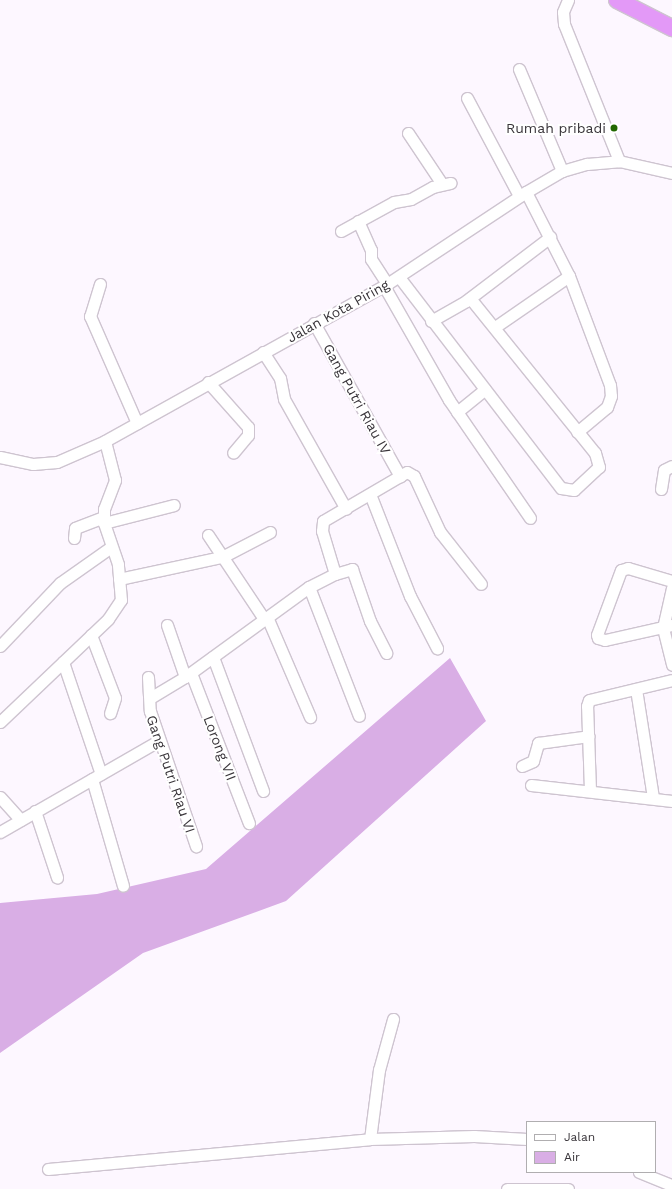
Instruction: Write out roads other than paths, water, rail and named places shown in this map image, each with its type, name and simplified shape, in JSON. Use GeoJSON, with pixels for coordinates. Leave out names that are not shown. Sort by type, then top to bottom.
{"type":"FeatureCollection","features":[{"type":"Feature","properties":{"kind":"highway"},"geometry":{"type":"LineString","coordinates":[[617,0],[672,28]]}},
{"type":"Feature","properties":{"kind":"highway"},"geometry":{"type":"LineString","coordinates":[[634,0],[672,18]]}},
{"type":"Feature","properties":{"kind":"street"},"geometry":{"type":"LineString","coordinates":[[568,0],[563,12],[564,24],[619,161]]}},
{"type":"Feature","properties":{"kind":"street"},"geometry":{"type":"LineString","coordinates":[[519,69],[562,172]]}},
{"type":"Feature","properties":{"kind":"street"},"geometry":{"type":"LineString","coordinates":[[467,98],[550,237],[569,276],[604,364],[611,396],[607,407],[577,432]]}},
{"type":"Feature","properties":{"kind":"street"},"geometry":{"type":"LineString","coordinates":[[341,231],[394,202],[411,199],[446,184],[408,134]]}},
{"type":"Feature","properties":{"kind":"street","name":"Jalan Kota Piring"},"geometry":{"type":"LineString","coordinates":[[0,457],[33,464],[57,462],[104,441],[314,322],[399,277],[523,194],[562,172],[587,164],[619,161],[672,173]]}},
{"type":"Feature","properties":{"kind":"street"},"geometry":{"type":"LineString","coordinates":[[358,221],[371,250],[371,259],[457,412],[530,518]]}},
{"type":"Feature","properties":{"kind":"street"},"geometry":{"type":"LineString","coordinates":[[430,321],[470,298],[550,237]]}},
{"type":"Feature","properties":{"kind":"street"},"geometry":{"type":"LineString","coordinates":[[495,327],[569,276]]}},
{"type":"Feature","properties":{"kind":"street"},"geometry":{"type":"LineString","coordinates":[[399,277],[430,321],[566,490],[574,490],[599,467],[595,453],[495,327],[470,298]]}},
{"type":"Feature","properties":{"kind":"street"},"geometry":{"type":"LineString","coordinates":[[100,284],[90,316],[137,423]]}},
{"type":"Feature","properties":{"kind":"street","name":"Gang Putri Riau IV"},"geometry":{"type":"LineString","coordinates":[[314,322],[400,476]]}},
{"type":"Feature","properties":{"kind":"street"},"geometry":{"type":"LineString","coordinates":[[263,352],[280,378],[288,406],[346,508]]}},
{"type":"Feature","properties":{"kind":"street"},"geometry":{"type":"LineString","coordinates":[[208,382],[248,427],[248,435],[233,453]]}},
{"type":"Feature","properties":{"kind":"street"},"geometry":{"type":"LineString","coordinates":[[457,412],[484,389]]}},
{"type":"Feature","properties":{"kind":"street"},"geometry":{"type":"LineString","coordinates":[[0,722],[115,611],[121,600],[118,564],[103,520],[115,480],[104,441]]}},
{"type":"Feature","properties":{"kind":"street"},"geometry":{"type":"LineString","coordinates":[[661,489],[664,470],[672,466]]}},
{"type":"Feature","properties":{"kind":"street"},"geometry":{"type":"LineString","coordinates":[[335,574],[322,524],[407,472],[414,476],[440,532],[481,584]]}},
{"type":"Feature","properties":{"kind":"street"},"geometry":{"type":"LineString","coordinates":[[370,494],[410,596],[437,648]]}},
{"type":"Feature","properties":{"kind":"street"},"geometry":{"type":"LineString","coordinates":[[74,538],[75,528],[103,520],[174,505]]}},
{"type":"Feature","properties":{"kind":"street"},"geometry":{"type":"LineString","coordinates":[[119,580],[222,557],[270,532]]}},
{"type":"Feature","properties":{"kind":"street"},"geometry":{"type":"LineString","coordinates":[[208,535],[266,618],[310,717]]}},
{"type":"Feature","properties":{"kind":"street"},"geometry":{"type":"LineString","coordinates":[[0,646],[60,583],[111,547]]}},
{"type":"Feature","properties":{"kind":"street"},"geometry":{"type":"LineString","coordinates":[[669,628],[605,640],[598,638],[621,570],[628,568],[672,581]]}},
{"type":"Feature","properties":{"kind":"street"},"geometry":{"type":"LineString","coordinates":[[150,698],[188,675],[309,588],[335,574],[352,569],[370,621],[386,653]]}},
{"type":"Feature","properties":{"kind":"street"},"geometry":{"type":"LineString","coordinates":[[309,588],[359,716]]}},
{"type":"Feature","properties":{"kind":"street"},"geometry":{"type":"LineString","coordinates":[[672,588],[663,616],[669,628],[672,665]]}},
{"type":"Feature","properties":{"kind":"street","name":"Lorong VII"},"geometry":{"type":"LineString","coordinates":[[167,625],[249,823]]}},
{"type":"Feature","properties":{"kind":"street"},"geometry":{"type":"LineString","coordinates":[[90,635],[115,698],[110,713]]}},
{"type":"Feature","properties":{"kind":"street"},"geometry":{"type":"LineString","coordinates":[[213,657],[263,791]]}},
{"type":"Feature","properties":{"kind":"street"},"geometry":{"type":"LineString","coordinates":[[63,662],[96,777],[123,886]]}},
{"type":"Feature","properties":{"kind":"street","name":"Gang Putri Riau VI"},"geometry":{"type":"LineString","coordinates":[[148,677],[150,711],[158,741],[196,846]]}},
{"type":"Feature","properties":{"kind":"street"},"geometry":{"type":"LineString","coordinates":[[590,790],[589,700],[672,680]]}},
{"type":"Feature","properties":{"kind":"street"},"geometry":{"type":"LineString","coordinates":[[636,689],[652,798]]}},
{"type":"Feature","properties":{"kind":"street"},"geometry":{"type":"LineString","coordinates":[[522,766],[533,761],[538,743],[589,736]]}},
{"type":"Feature","properties":{"kind":"street"},"geometry":{"type":"LineString","coordinates":[[0,832],[158,741]]}},
{"type":"Feature","properties":{"kind":"street"},"geometry":{"type":"LineString","coordinates":[[531,785],[590,790],[672,801]]}},
{"type":"Feature","properties":{"kind":"street"},"geometry":{"type":"LineString","coordinates":[[0,797],[21,820]]}},
{"type":"Feature","properties":{"kind":"street"},"geometry":{"type":"LineString","coordinates":[[35,812],[58,877]]}},
{"type":"Feature","properties":{"kind":"street"},"geometry":{"type":"LineString","coordinates":[[370,1139],[379,1070],[393,1019]]}},
{"type":"Feature","properties":{"kind":"street"},"geometry":{"type":"LineString","coordinates":[[48,1169],[370,1139],[474,1136],[526,1139]]}},
{"type":"Feature","properties":{"kind":"street"},"geometry":{"type":"LineString","coordinates":[[641,1173],[668,1185]]}},
{"type":"Feature","properties":{"kind":"street"},"geometry":{"type":"LineString","coordinates":[[653,1189],[668,1185]]}},
{"type":"Feature","properties":{"kind":"street"},"geometry":{"type":"LineString","coordinates":[[507,1189],[568,1189]]}},
{"type":"Feature","properties":{"kind":"water"},"geometry":{"type":"Polygon","coordinates":[[[450,658],[486,721],[286,901],[143,953],[0,1053],[0,903],[97,894],[206,869],[450,658]]]}},
{"type":"Feature","properties":{"kind":"place","name":"Rumah pribadi"},"geometry":{"type":"Point","coordinates":[614,128]}}]}
